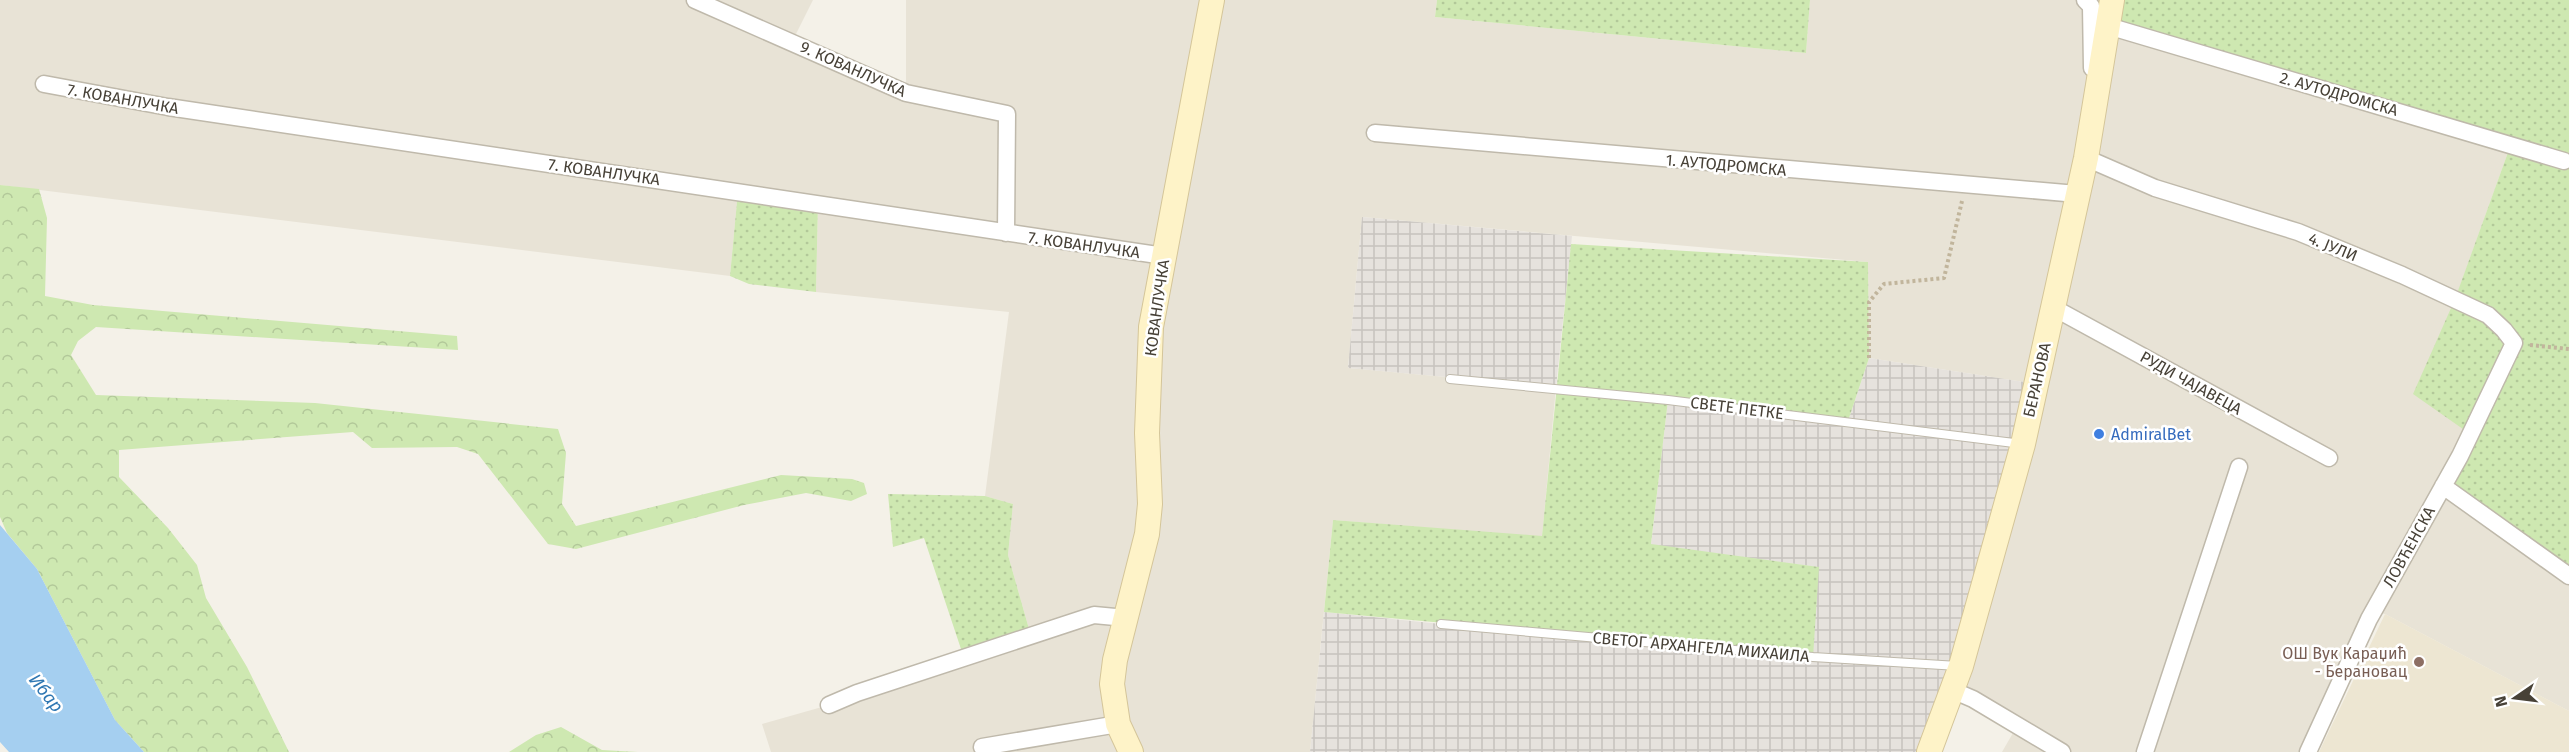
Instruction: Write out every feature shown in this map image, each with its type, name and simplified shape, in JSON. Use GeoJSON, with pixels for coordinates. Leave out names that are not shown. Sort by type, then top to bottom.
{"type":"FeatureCollection","features":[{"type":"Feature","properties":{"kind":"main road","name":"КОВАНЛУЧКА"},"geometry":{"type":"LineString","coordinates":[[1131,752],[1118,724],[1112,684],[1115,660],[1147,534],[1149,504],[1147,433],[1151,327],[1212,0]]}},
{"type":"Feature","properties":{"kind":"main road","name":"БЕРАНОВА"},"geometry":{"type":"LineString","coordinates":[[1929,752],[1961,666],[2022,444],[2054,308],[2088,146],[2108,26],[2095,2]]}},
{"type":"Feature","properties":{"kind":"street","name":"9. КОВАНЛУЧКА"},"geometry":{"type":"LineString","coordinates":[[695,0],[906,93],[1007,114],[1006,233]]}},
{"type":"Feature","properties":{"kind":"street"},"geometry":{"type":"LineString","coordinates":[[2088,146],[2095,2]]}},
{"type":"Feature","properties":{"kind":"street","name":"2. АУТОДРОМСКА"},"geometry":{"type":"LineString","coordinates":[[2108,26],[2567,158]]}},
{"type":"Feature","properties":{"kind":"street","name":"7. КОВАНЛУЧКА"},"geometry":{"type":"LineString","coordinates":[[44,84],[168,107],[1164,256]]}},
{"type":"Feature","properties":{"kind":"street","name":"1. АУТОДРОМСКА"},"geometry":{"type":"LineString","coordinates":[[1375,133],[2077,194]]}},
{"type":"Feature","properties":{"kind":"street","name":"4. ЈУЛИ"},"geometry":{"type":"LineString","coordinates":[[2088,146],[2155,188],[2298,232],[2402,274],[2488,315],[2514,343]]}},
{"type":"Feature","properties":{"kind":"street","name":"РУДИ ЧАЈАВЕЦА"},"geometry":{"type":"LineString","coordinates":[[2054,308],[2329,458]]}},
{"type":"Feature","properties":{"kind":"street","name":"ЛОВЋЕНСКА"},"geometry":{"type":"LineString","coordinates":[[2308,752],[2369,619],[2443,486],[2514,343]]}},
{"type":"Feature","properties":{"kind":"street"},"geometry":{"type":"LineString","coordinates":[[2145,752],[2239,466]]}},
{"type":"Feature","properties":{"kind":"street"},"geometry":{"type":"LineString","coordinates":[[2443,486],[2569,576]]}},
{"type":"Feature","properties":{"kind":"street"},"geometry":{"type":"LineString","coordinates":[[829,705],[1094,615],[1126,618]]}},
{"type":"Feature","properties":{"kind":"street"},"geometry":{"type":"LineString","coordinates":[[1952,690],[1973,699],[2062,752]]}},
{"type":"Feature","properties":{"kind":"street"},"geometry":{"type":"LineString","coordinates":[[982,747],[1118,724]]}},
{"type":"Feature","properties":{"kind":"lane","name":"СВЕТЕ ПЕТКЕ"},"geometry":{"type":"LineString","coordinates":[[1450,379],[1556,387],[2022,444]]}},
{"type":"Feature","properties":{"kind":"lane","name":"СВЕТОГ АРХАНГЕЛА МИХАИЛА"},"geometry":{"type":"LineString","coordinates":[[1441,624],[1813,657],[1961,666]]}},
{"type":"Feature","properties":{"kind":"path"},"geometry":{"type":"LineString","coordinates":[[1869,358],[1869,302],[1884,284],[1944,278],[1965,186]]}},
{"type":"Feature","properties":{"kind":"path"},"geometry":{"type":"LineString","coordinates":[[2514,343],[2569,349]]}},
{"type":"Feature","properties":{"kind":"shaded area"},"geometry":{"type":"Polygon","coordinates":[[[0,0],[813,0],[792,42],[906,92],[906,0],[1437,0],[1435,17],[1806,53],[1810,0],[2112,0],[2511,144],[2455,300],[2470,434],[2569,576],[2569,711],[2385,614],[2373,612],[2308,752],[2002,752],[2017,726],[1952,690],[2037,384],[1869,358],[1868,262],[1362,217],[1348,368],[1556,387],[1542,537],[1333,520],[1310,752],[771,752],[762,724],[829,705],[1031,636],[1008,555],[1013,504],[985,496],[1009,312],[816,292],[818,203],[738,192],[730,276],[0,185],[0,0]]]}},
{"type":"Feature","properties":{"kind":"shaded area"},"geometry":{"type":"Polygon","coordinates":[[[1362,217],[1572,236],[1556,387],[1348,368],[1362,217]]]}},
{"type":"Feature","properties":{"kind":"shaded area"},"geometry":{"type":"Polygon","coordinates":[[[1869,358],[2037,384],[1929,752],[1310,752],[1324,612],[1441,624],[1818,567],[1651,545],[1668,400],[1848,421],[1869,358]]]}},
{"type":"Feature","properties":{"kind":"shaded area","name":"ОШ Вук Караџић - Берановац"},"geometry":{"type":"Polygon","coordinates":[[[2385,614],[2569,711],[2569,752],[2319,752],[2385,614]]]}},
{"type":"Feature","properties":{"kind":"green space"},"geometry":{"type":"Polygon","coordinates":[[[1437,0],[1810,0],[1806,53],[1435,17],[1437,0]]]}},
{"type":"Feature","properties":{"kind":"green space"},"geometry":{"type":"Polygon","coordinates":[[[2112,0],[2569,0],[2569,576],[2443,486],[2470,434],[2413,394],[2455,299],[2511,144],[2108,26],[2112,0]]]}},
{"type":"Feature","properties":{"kind":"green space"},"geometry":{"type":"Polygon","coordinates":[[[0,185],[39,189],[47,218],[45,296],[93,305],[457,336],[458,350],[96,327],[78,341],[71,355],[96,395],[315,403],[558,429],[566,453],[562,504],[576,526],[781,475],[852,479],[864,483],[867,494],[851,501],[806,493],[744,505],[576,549],[548,544],[478,454],[457,447],[372,448],[353,432],[119,450],[119,477],[168,528],[197,565],[206,598],[247,667],[289,752],[144,752],[115,720],[37,569],[7,533],[0,517],[0,185]]]}},
{"type":"Feature","properties":{"kind":"green space"},"geometry":{"type":"Polygon","coordinates":[[[738,191],[818,203],[816,292],[749,284],[730,276],[738,191]]]}},
{"type":"Feature","properties":{"kind":"green space"},"geometry":{"type":"Polygon","coordinates":[[[1571,244],[1868,262],[1869,358],[1848,421],[1668,400],[1651,544],[1819,567],[1813,657],[1324,612],[1333,520],[1542,536],[1571,244]]]}},
{"type":"Feature","properties":{"kind":"green space"},"geometry":{"type":"Polygon","coordinates":[[[888,494],[985,496],[1013,504],[1008,555],[1031,636],[964,658],[924,538],[893,547],[888,494]]]}},
{"type":"Feature","properties":{"kind":"green space"},"geometry":{"type":"Polygon","coordinates":[[[561,727],[602,750],[638,752],[509,752],[536,735],[561,727]]]}},
{"type":"Feature","properties":{"kind":"water","name":"Ибар"},"geometry":{"type":"Polygon","coordinates":[[[0,525],[37,569],[115,720],[144,752],[9,752],[0,742],[0,525]]]}},
{"type":"Feature","properties":{"kind":"place","name":"AdmiralBet"},"geometry":{"type":"Point","coordinates":[2099,434]}},
{"type":"Feature","properties":{"kind":"place","name":"ОШ Вук Караџић - Берановац"},"geometry":{"type":"Point","coordinates":[2419,662]}}]}
